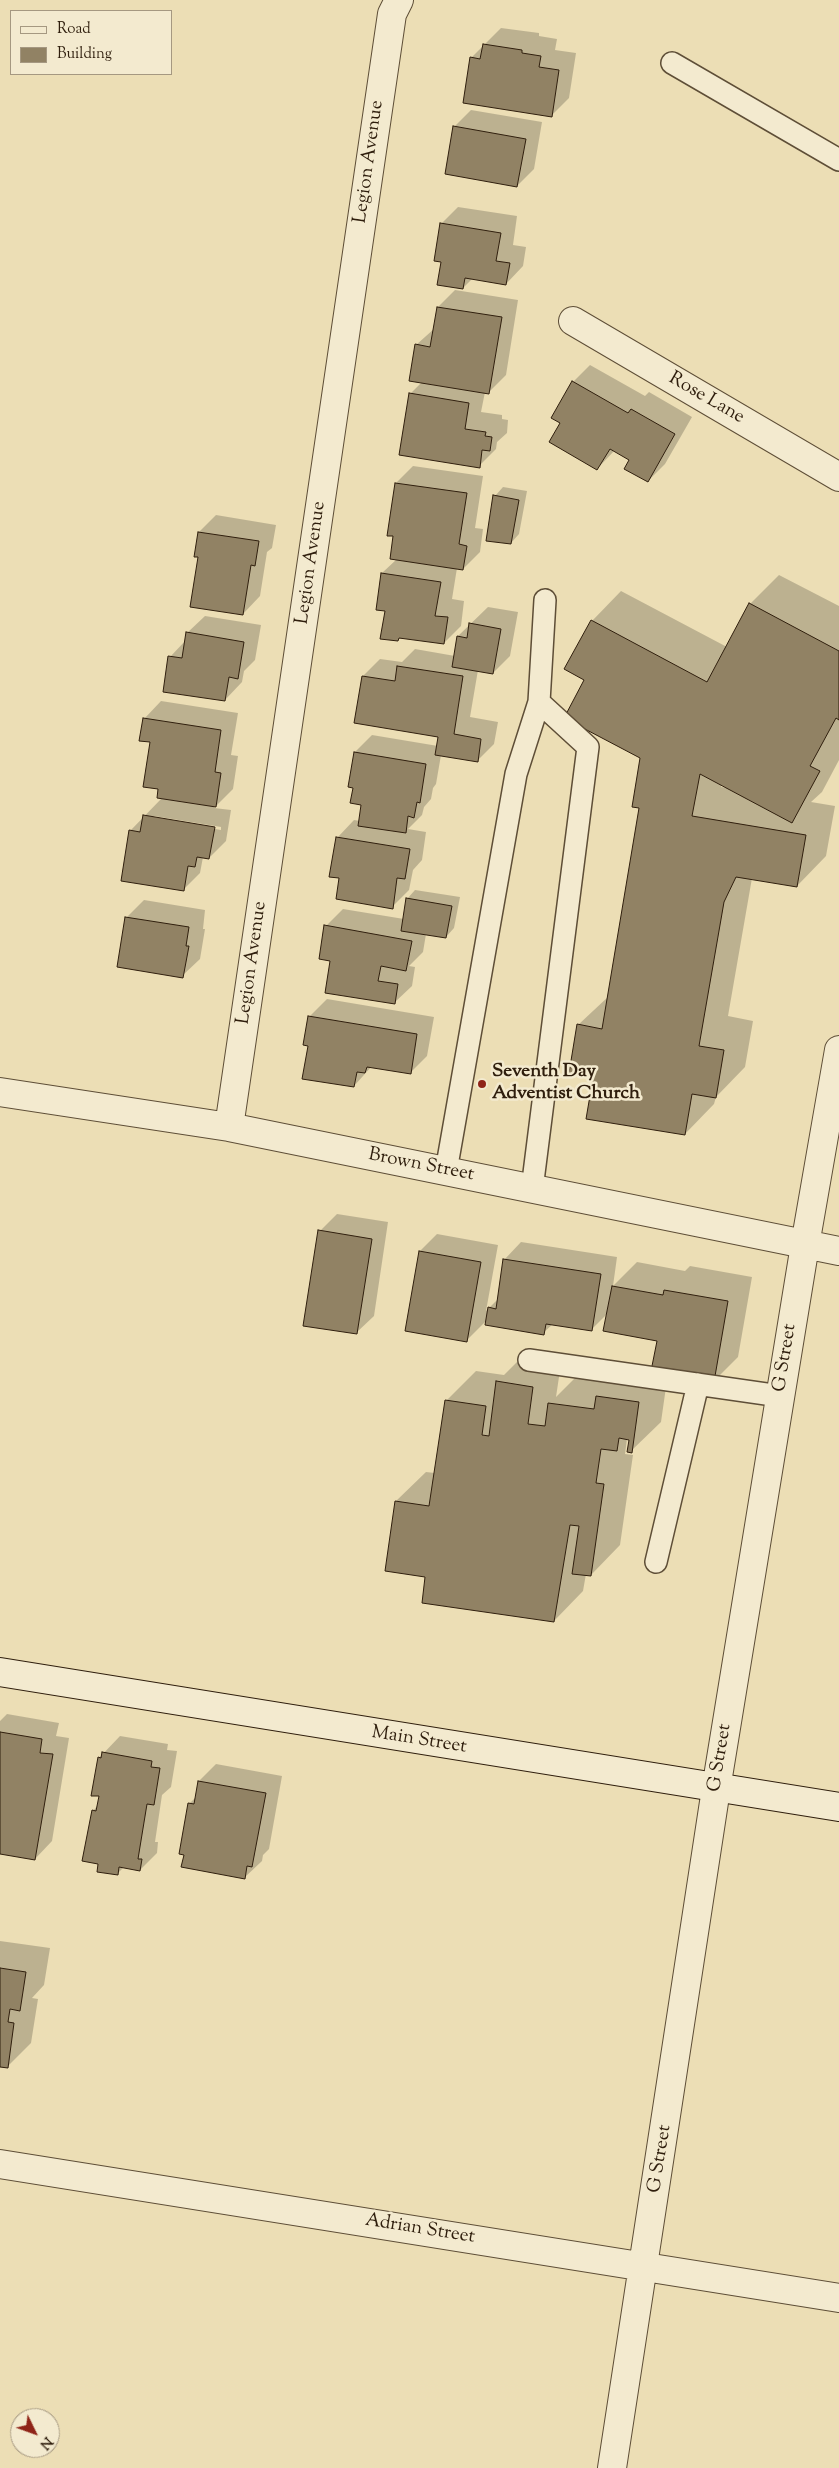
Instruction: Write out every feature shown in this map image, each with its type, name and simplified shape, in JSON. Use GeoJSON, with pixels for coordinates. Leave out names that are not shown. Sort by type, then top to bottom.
{"type":"FeatureCollection","features":[{"type":"Feature","properties":{"kind":"street","name":"Legion Avenue"},"geometry":{"type":"LineString","coordinates":[[229,1127],[392,14],[400,0]]}},
{"type":"Feature","properties":{"kind":"street","name":"Rose Lane"},"geometry":{"type":"LineString","coordinates":[[573,321],[839,478]]}},
{"type":"Feature","properties":{"kind":"street","name":"G Street"},"geometry":{"type":"LineString","coordinates":[[612,2468],[645,2266],[716,1789],[805,1245],[839,1050]]}},
{"type":"Feature","properties":{"kind":"street","name":"Brown Street"},"geometry":{"type":"LineString","coordinates":[[0,1092],[229,1127],[839,1251]]}},
{"type":"Feature","properties":{"kind":"street","name":"Main Street"},"geometry":{"type":"LineString","coordinates":[[0,1672],[716,1789],[839,1807]]}},
{"type":"Feature","properties":{"kind":"street","name":"Adrian Street"},"geometry":{"type":"LineString","coordinates":[[0,2164],[839,2298]]}},
{"type":"Feature","properties":{"kind":"lane"},"geometry":{"type":"LineString","coordinates":[[672,63],[839,160]]}},
{"type":"Feature","properties":{"kind":"lane"},"geometry":{"type":"LineString","coordinates":[[446,1171],[516,774],[539,702],[545,600]]}},
{"type":"Feature","properties":{"kind":"lane"},"geometry":{"type":"LineString","coordinates":[[532,1189],[588,747],[539,702]]}},
{"type":"Feature","properties":{"kind":"lane"},"geometry":{"type":"LineString","coordinates":[[529,1360],[780,1396]]}},
{"type":"Feature","properties":{"kind":"lane"},"geometry":{"type":"LineString","coordinates":[[656,1562],[698,1384]]}},
{"type":"Feature","properties":{"kind":"building"},"geometry":{"type":"Polygon","coordinates":[[[483,44],[522,50],[522,53],[541,56],[539,67],[559,70],[552,117],[463,103],[470,57],[480,59],[483,44]]]}},
{"type":"Feature","properties":{"kind":"building"},"geometry":{"type":"Polygon","coordinates":[[[453,126],[526,139],[517,187],[445,174],[453,126]]]}},
{"type":"Feature","properties":{"kind":"building"},"geometry":{"type":"Polygon","coordinates":[[[440,223],[501,233],[496,261],[510,263],[506,285],[465,278],[463,289],[437,285],[441,262],[434,261],[440,223]]]}},
{"type":"Feature","properties":{"kind":"building"},"geometry":{"type":"Polygon","coordinates":[[[437,307],[502,317],[489,394],[409,381],[415,344],[430,347],[437,307]]]}},
{"type":"Feature","properties":{"kind":"building"},"geometry":{"type":"Polygon","coordinates":[[[572,381],[628,413],[631,409],[675,434],[648,482],[624,469],[629,460],[610,449],[597,470],[549,442],[560,423],[551,418],[572,381]]]}},
{"type":"Feature","properties":{"kind":"building"},"geometry":{"type":"Polygon","coordinates":[[[409,393],[469,403],[465,429],[486,432],[485,436],[492,437],[490,451],[482,450],[480,468],[399,455],[409,393]]]}},
{"type":"Feature","properties":{"kind":"building"},"geometry":{"type":"Polygon","coordinates":[[[395,483],[467,493],[459,544],[467,546],[463,570],[390,559],[393,536],[387,536],[395,483]]]}},
{"type":"Feature","properties":{"kind":"building"},"geometry":{"type":"Polygon","coordinates":[[[493,495],[519,500],[511,544],[486,541],[493,495]]]}},
{"type":"Feature","properties":{"kind":"building"},"geometry":{"type":"Polygon","coordinates":[[[198,532],[259,541],[255,566],[251,565],[243,615],[190,607],[198,557],[194,557],[198,532]]]}},
{"type":"Feature","properties":{"kind":"building"},"geometry":{"type":"Polygon","coordinates":[[[381,573],[441,582],[435,616],[448,617],[444,644],[399,638],[398,641],[380,639],[385,611],[376,610],[381,573]]]}},
{"type":"Feature","properties":{"kind":"building"},"geometry":{"type":"Polygon","coordinates":[[[749,603],[839,651],[839,720],[836,718],[810,766],[820,771],[792,823],[700,774],[692,816],[806,835],[797,887],[736,877],[724,902],[699,1046],[724,1050],[716,1098],[692,1094],[685,1135],[586,1119],[593,1078],[569,1073],[577,1024],[602,1029],[639,808],[632,807],[640,758],[564,718],[584,680],[564,669],[591,620],[707,682],[749,603]]]}},
{"type":"Feature","properties":{"kind":"building"},"geometry":{"type":"Polygon","coordinates":[[[469,623],[501,629],[493,674],[452,667],[457,636],[467,638],[469,623]]]}},
{"type":"Feature","properties":{"kind":"building"},"geometry":{"type":"Polygon","coordinates":[[[186,632],[244,642],[238,679],[229,677],[225,701],[163,692],[168,656],[182,658],[186,632]]]}},
{"type":"Feature","properties":{"kind":"building"},"geometry":{"type":"Polygon","coordinates":[[[397,666],[463,676],[454,734],[481,739],[478,762],[435,755],[438,737],[354,723],[362,676],[395,681],[397,666]]]}},
{"type":"Feature","properties":{"kind":"building"},"geometry":{"type":"Polygon","coordinates":[[[143,718],[221,730],[215,772],[221,773],[216,807],[157,798],[158,789],[143,787],[150,742],[139,741],[143,718]]]}},
{"type":"Feature","properties":{"kind":"building"},"geometry":{"type":"Polygon","coordinates":[[[354,752],[426,764],[420,803],[417,802],[414,818],[408,816],[406,833],[358,826],[361,805],[350,803],[353,788],[348,787],[354,752]]]}},
{"type":"Feature","properties":{"kind":"building"},"geometry":{"type":"Polygon","coordinates":[[[143,815],[215,827],[209,859],[197,857],[195,867],[188,866],[184,891],[121,881],[129,830],[140,832],[143,815]]]}},
{"type":"Feature","properties":{"kind":"building"},"geometry":{"type":"Polygon","coordinates":[[[336,837],[410,849],[405,879],[397,878],[393,909],[336,899],[339,878],[329,877],[336,837]]]}},
{"type":"Feature","properties":{"kind":"building"},"geometry":{"type":"Polygon","coordinates":[[[406,898],[452,906],[446,938],[401,931],[406,898]]]}},
{"type":"Feature","properties":{"kind":"building"},"geometry":{"type":"Polygon","coordinates":[[[125,917],[189,927],[186,946],[189,946],[183,978],[117,967],[125,917]]]}},
{"type":"Feature","properties":{"kind":"building"},"geometry":{"type":"Polygon","coordinates":[[[324,925],[412,941],[406,971],[381,966],[378,981],[398,984],[395,1004],[325,993],[330,961],[319,959],[324,925]]]}},
{"type":"Feature","properties":{"kind":"building"},"geometry":{"type":"Polygon","coordinates":[[[308,1016],[417,1034],[411,1074],[367,1067],[365,1073],[357,1072],[354,1087],[302,1079],[308,1046],[303,1045],[308,1016]]]}},
{"type":"Feature","properties":{"kind":"building"},"geometry":{"type":"Polygon","coordinates":[[[318,1230],[372,1239],[357,1334],[303,1326],[318,1230]]]}},
{"type":"Feature","properties":{"kind":"building"},"geometry":{"type":"Polygon","coordinates":[[[419,1251],[481,1262],[467,1342],[405,1331],[419,1251]]]}},
{"type":"Feature","properties":{"kind":"building"},"geometry":{"type":"Polygon","coordinates":[[[503,1259],[601,1274],[592,1331],[546,1324],[544,1335],[485,1325],[488,1307],[496,1309],[503,1259]]]}},
{"type":"Feature","properties":{"kind":"building"},"geometry":{"type":"Polygon","coordinates":[[[612,1286],[663,1295],[664,1290],[728,1301],[714,1382],[651,1371],[657,1341],[603,1331],[612,1286]]]}},
{"type":"Feature","properties":{"kind":"building"},"geometry":{"type":"Polygon","coordinates":[[[496,1381],[533,1387],[528,1424],[545,1426],[548,1403],[594,1409],[596,1396],[639,1402],[632,1453],[627,1452],[629,1440],[619,1438],[617,1451],[601,1449],[596,1483],[604,1484],[591,1576],[572,1574],[579,1526],[570,1525],[554,1622],[422,1603],[425,1577],[385,1571],[395,1501],[429,1506],[445,1400],[486,1406],[482,1435],[489,1436],[496,1381]]]}},
{"type":"Feature","properties":{"kind":"building"},"geometry":{"type":"Polygon","coordinates":[[[0,1732],[42,1739],[40,1753],[53,1754],[35,1860],[0,1854],[0,1732]]]}},
{"type":"Feature","properties":{"kind":"building"},"geometry":{"type":"Polygon","coordinates":[[[102,1752],[152,1761],[151,1767],[160,1768],[154,1805],[147,1804],[138,1859],[142,1859],[140,1871],[119,1867],[118,1875],[97,1872],[98,1864],[82,1861],[92,1810],[96,1811],[99,1796],[91,1796],[98,1757],[101,1758],[102,1752]]]}},
{"type":"Feature","properties":{"kind":"building"},"geometry":{"type":"Polygon","coordinates":[[[198,1781],[266,1793],[252,1867],[247,1866],[245,1879],[181,1867],[184,1855],[179,1854],[188,1803],[194,1804],[198,1781]]]}},
{"type":"Feature","properties":{"kind":"building"},"geometry":{"type":"Polygon","coordinates":[[[0,1968],[26,1972],[20,2011],[10,2009],[8,2022],[14,2023],[8,2068],[0,2067],[0,1968]]]}},
{"type":"Feature","properties":{"kind":"place","name":"Seventh Day Adventist Church"},"geometry":{"type":"Point","coordinates":[482,1084]}}]}
